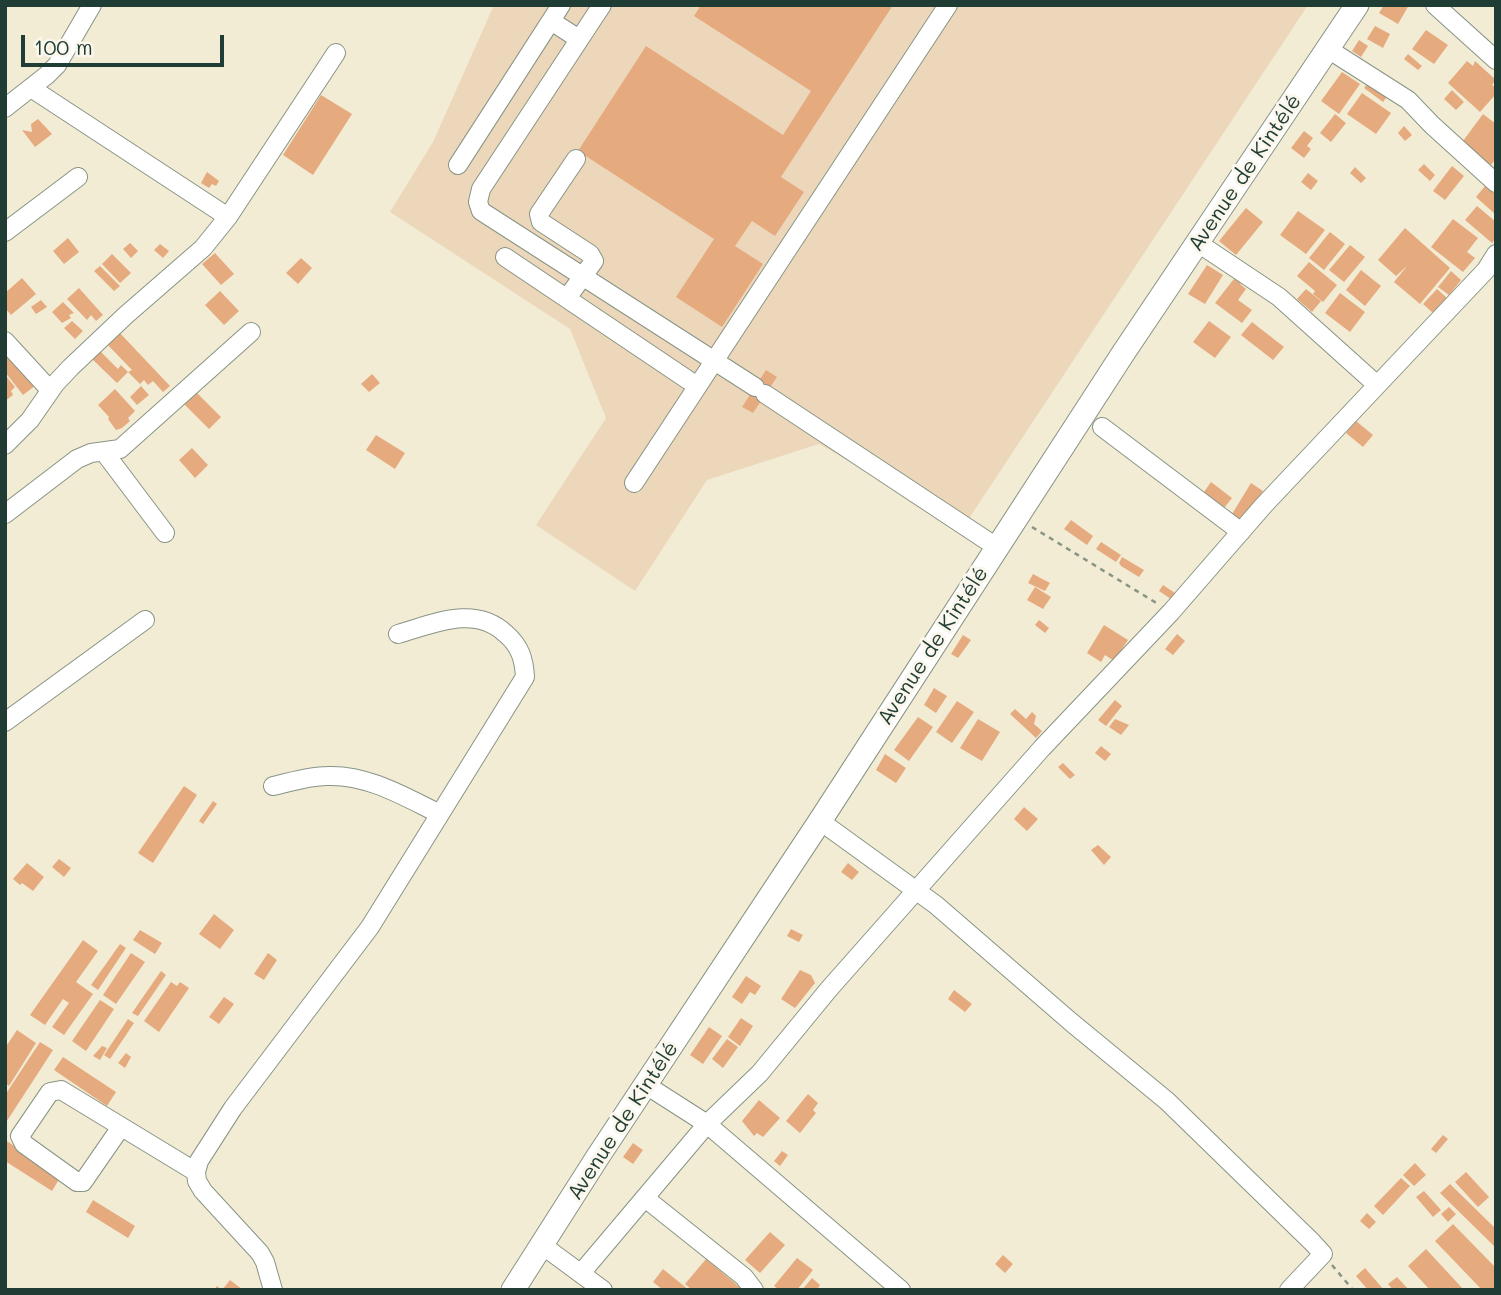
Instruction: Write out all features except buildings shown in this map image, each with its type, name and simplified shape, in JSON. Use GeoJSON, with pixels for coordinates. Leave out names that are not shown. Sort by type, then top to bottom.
{"type":"FeatureCollection","features":[{"type":"Feature","properties":{"kind":"main road","name":"Avenue de Kintélé"},"geometry":{"type":"LineString","coordinates":[[513,1290],[1018,518],[1059,450],[1357,5]]}},
{"type":"Feature","properties":{"kind":"street"},"geometry":{"type":"LineString","coordinates":[[5,108],[57,65],[92,5]]}},
{"type":"Feature","properties":{"kind":"street"},"geometry":{"type":"LineString","coordinates":[[602,5],[481,189],[478,202],[481,211],[998,548]]}},
{"type":"Feature","properties":{"kind":"street"},"geometry":{"type":"LineString","coordinates":[[634,483],[948,5]]}},
{"type":"Feature","properties":{"kind":"street"},"geometry":{"type":"LineString","coordinates":[[1435,5],[1496,60]]}},
{"type":"Feature","properties":{"kind":"street"},"geometry":{"type":"LineString","coordinates":[[458,165],[556,13],[579,39]]}},
{"type":"Feature","properties":{"kind":"street"},"geometry":{"type":"LineString","coordinates":[[1328,49],[1408,100],[1496,183]]}},
{"type":"Feature","properties":{"kind":"street"},"geometry":{"type":"LineString","coordinates":[[5,445],[30,420],[50,390],[71,367],[125,315],[187,264],[228,217],[336,53]]}},
{"type":"Feature","properties":{"kind":"street"},"geometry":{"type":"LineString","coordinates":[[31,88],[228,217]]}},
{"type":"Feature","properties":{"kind":"street"},"geometry":{"type":"LineString","coordinates":[[499,101],[527,119]]}},
{"type":"Feature","properties":{"kind":"street"},"geometry":{"type":"LineString","coordinates":[[566,298],[594,261],[590,254],[541,222],[539,214],[576,159]]}},
{"type":"Feature","properties":{"kind":"street"},"geometry":{"type":"LineString","coordinates":[[5,232],[78,177]]}},
{"type":"Feature","properties":{"kind":"street"},"geometry":{"type":"LineString","coordinates":[[1198,243],[1279,297],[1377,385]]}},
{"type":"Feature","properties":{"kind":"street"},"geometry":{"type":"LineString","coordinates":[[582,1272],[707,1124],[760,1073],[829,989],[1042,748],[1486,270],[1496,254]]}},
{"type":"Feature","properties":{"kind":"street"},"geometry":{"type":"LineString","coordinates":[[505,257],[697,386]]}},
{"type":"Feature","properties":{"kind":"street"},"geometry":{"type":"LineString","coordinates":[[5,514],[78,459],[120,449],[130,442],[251,332]]}},
{"type":"Feature","properties":{"kind":"street"},"geometry":{"type":"LineString","coordinates":[[5,341],[50,390]]}},
{"type":"Feature","properties":{"kind":"street"},"geometry":{"type":"LineString","coordinates":[[1102,426],[1241,532]]}},
{"type":"Feature","properties":{"kind":"street"},"geometry":{"type":"LineString","coordinates":[[104,452],[165,533]]}},
{"type":"Feature","properties":{"kind":"street"},"geometry":{"type":"LineString","coordinates":[[273,1290],[260,1253],[197,1181],[196,1172],[200,1161],[233,1108],[370,927],[525,677],[524,660],[514,641],[502,629],[486,620],[470,617],[452,619],[398,634]]}},
{"type":"Feature","properties":{"kind":"street"},"geometry":{"type":"LineString","coordinates":[[5,722],[145,620]]}},
{"type":"Feature","properties":{"kind":"street"},"geometry":{"type":"LineString","coordinates":[[273,786],[323,776],[348,777],[385,788],[440,814]]}},
{"type":"Feature","properties":{"kind":"street"},"geometry":{"type":"LineString","coordinates":[[820,821],[917,891],[1167,1101],[1323,1254],[1289,1290]]}},
{"type":"Feature","properties":{"kind":"street"},"geometry":{"type":"LineString","coordinates":[[646,1085],[707,1124],[901,1290]]}},
{"type":"Feature","properties":{"kind":"street"},"geometry":{"type":"LineString","coordinates":[[121,1127],[83,1182],[77,1181],[24,1144],[20,1136],[50,1092],[57,1089],[121,1127],[196,1172]]}},
{"type":"Feature","properties":{"kind":"street"},"geometry":{"type":"LineString","coordinates":[[645,1198],[744,1277],[754,1290]]}},
{"type":"Feature","properties":{"kind":"street"},"geometry":{"type":"LineString","coordinates":[[542,1245],[603,1290]]}},
{"type":"Feature","properties":{"kind":"path"},"geometry":{"type":"LineString","coordinates":[[1018,518],[1171,611]]}},
{"type":"Feature","properties":{"kind":"path"},"geometry":{"type":"LineString","coordinates":[[1323,1254],[1353,1290]]}},
{"type":"Feature","properties":{"kind":"shaded area"},"geometry":{"type":"Polygon","coordinates":[[[494,5],[1308,5],[964,526],[819,444],[707,480],[635,591],[536,525],[606,418],[570,329],[390,212],[433,142],[494,5]]]}}]}
